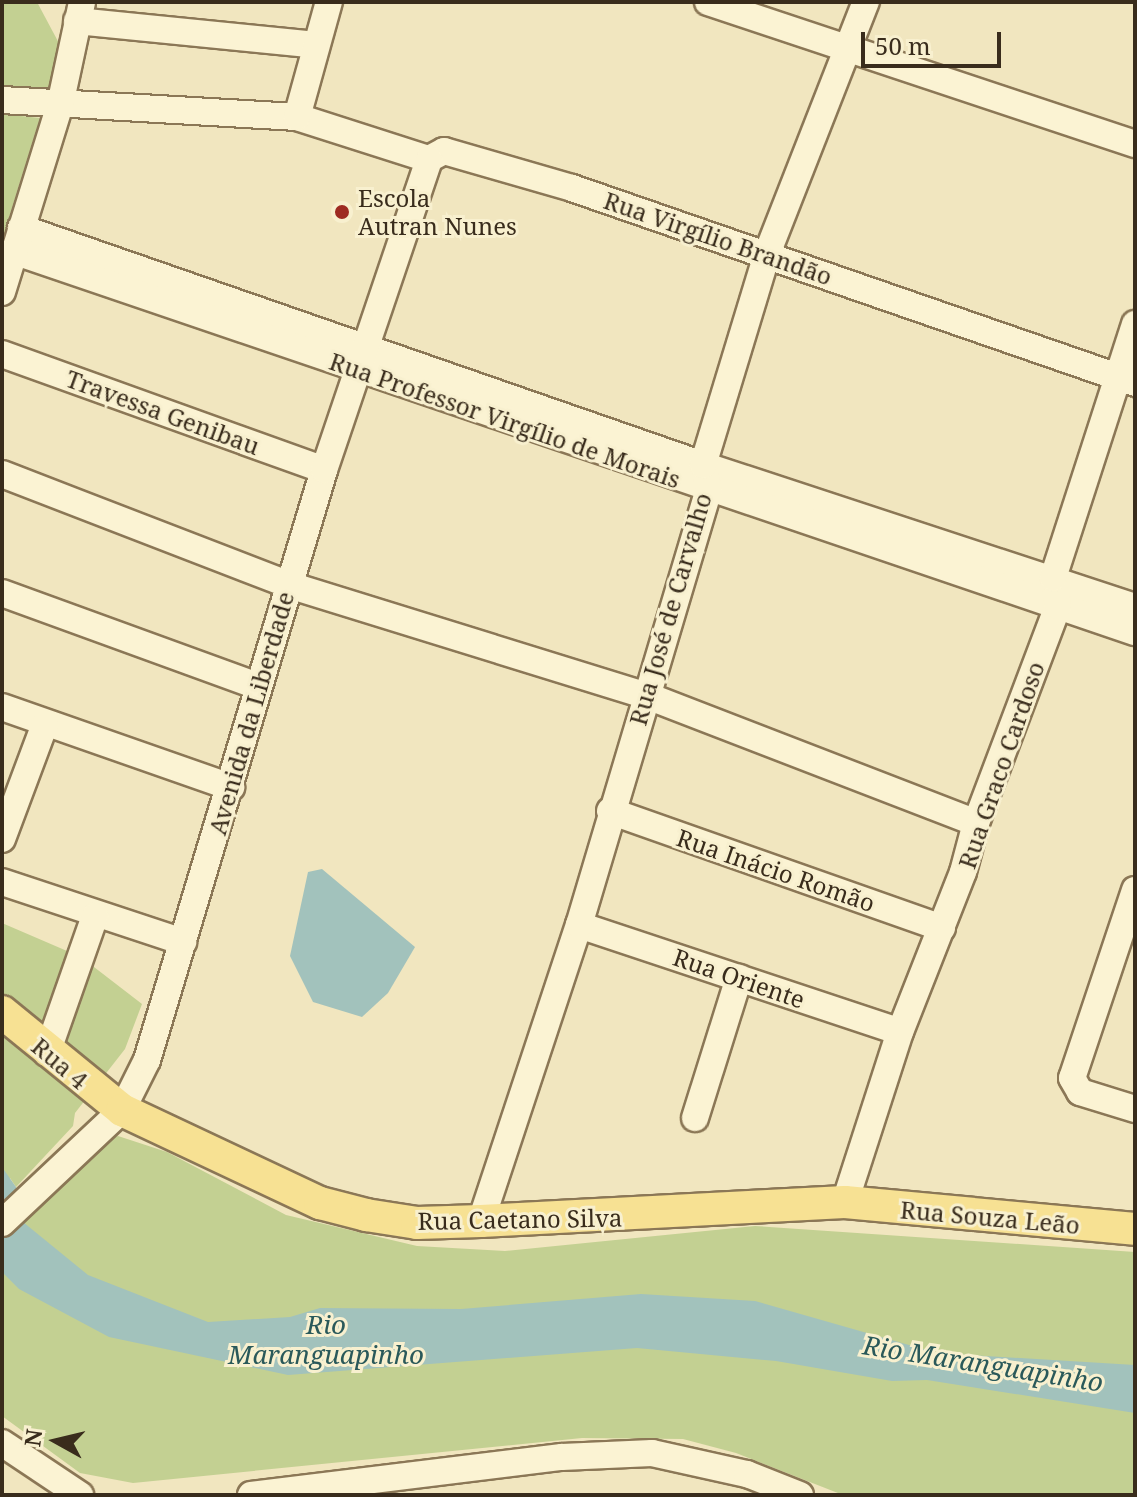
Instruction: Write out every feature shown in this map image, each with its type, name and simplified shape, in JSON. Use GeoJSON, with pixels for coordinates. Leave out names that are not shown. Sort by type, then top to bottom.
{"type":"FeatureCollection","features":[{"type":"Feature","properties":{"kind":"main road","name":"Rua 4"},"geometry":{"type":"LineString","coordinates":[[2,1012],[47,1053],[122,1110]]}},
{"type":"Feature","properties":{"kind":"main road","name":"Rua Caetano Silva"},"geometry":{"type":"LineString","coordinates":[[122,1110],[320,1203],[417,1223],[845,1202]]}},
{"type":"Feature","properties":{"kind":"main road","name":"Rua Souza Leão"},"geometry":{"type":"LineString","coordinates":[[845,1202],[1135,1229]]}},
{"type":"Feature","properties":{"kind":"street"},"geometry":{"type":"LineString","coordinates":[[297,117],[329,2]]}},
{"type":"Feature","properties":{"kind":"street"},"geometry":{"type":"LineString","coordinates":[[708,2],[848,53],[1135,144]]}},
{"type":"Feature","properties":{"kind":"street","name":"Rua José de Carvalho"},"geometry":{"type":"LineString","coordinates":[[481,1221],[579,925],[767,254],[866,2]]}},
{"type":"Feature","properties":{"kind":"street"},"geometry":{"type":"LineString","coordinates":[[2,292],[60,105],[79,11],[316,45]]}},
{"type":"Feature","properties":{"kind":"street","name":"Rua Virgílio Brandão"},"geometry":{"type":"LineString","coordinates":[[11,101],[297,117],[429,159],[444,151],[767,254],[1127,380]]}},
{"type":"Feature","properties":{"kind":"street","name":"Avenida da Liberdade"},"geometry":{"type":"LineString","coordinates":[[2,1223],[55,1169],[122,1110],[147,1060],[324,470],[429,159]]}},
{"type":"Feature","properties":{"kind":"street","name":"Rua Professor Virgílio de Morais"},"geometry":{"type":"LineString","coordinates":[[17,239],[706,477],[888,534],[1053,578],[1135,607]]}},
{"type":"Feature","properties":{"kind":"street"},"geometry":{"type":"LineString","coordinates":[[1058,606],[1053,578],[1127,380],[1135,324]]}},
{"type":"Feature","properties":{"kind":"street","name":"Travessa Genibau"},"geometry":{"type":"LineString","coordinates":[[2,354],[324,470]]}},
{"type":"Feature","properties":{"kind":"street"},"geometry":{"type":"LineString","coordinates":[[2,474],[289,585],[645,695],[976,823]]}},
{"type":"Feature","properties":{"kind":"street","name":"Rua Professor Virgílio de Morais"},"geometry":{"type":"LineString","coordinates":[[888,534],[1058,606],[1135,632]]}},
{"type":"Feature","properties":{"kind":"street"},"geometry":{"type":"LineString","coordinates":[[2,593],[258,686]]}},
{"type":"Feature","properties":{"kind":"street","name":"Rua Graco Cardoso"},"geometry":{"type":"LineString","coordinates":[[845,1202],[900,1032],[942,928],[976,823],[1058,606]]}},
{"type":"Feature","properties":{"kind":"street"},"geometry":{"type":"LineString","coordinates":[[2,707],[231,787]]}},
{"type":"Feature","properties":{"kind":"street"},"geometry":{"type":"LineString","coordinates":[[2,839],[45,724]]}},
{"type":"Feature","properties":{"kind":"street","name":"Rua Inácio Romão"},"geometry":{"type":"LineString","coordinates":[[610,811],[942,928]]}},
{"type":"Feature","properties":{"kind":"street"},"geometry":{"type":"LineString","coordinates":[[2,882],[95,916],[183,942]]}},
{"type":"Feature","properties":{"kind":"street"},"geometry":{"type":"LineString","coordinates":[[1135,890],[1127,942],[1072,1078],[1080,1092],[1135,1109]]}},
{"type":"Feature","properties":{"kind":"street"},"geometry":{"type":"LineString","coordinates":[[47,1053],[95,916]]}},
{"type":"Feature","properties":{"kind":"street","name":"Rua Oriente"},"geometry":{"type":"LineString","coordinates":[[579,925],[900,1032]]}},
{"type":"Feature","properties":{"kind":"street"},"geometry":{"type":"LineString","coordinates":[[695,1118],[739,978]]}},
{"type":"Feature","properties":{"kind":"street"},"geometry":{"type":"LineString","coordinates":[[2,1443],[78,1495]]}},
{"type":"Feature","properties":{"kind":"street"},"geometry":{"type":"LineString","coordinates":[[251,1495],[302,1493],[622,1453],[684,1457],[744,1484],[800,1495]]}},
{"type":"Feature","properties":{"kind":"green space"},"geometry":{"type":"Polygon","coordinates":[[[2,2],[37,2],[69,62],[65,94],[2,92],[2,2]]]}},
{"type":"Feature","properties":{"kind":"green space"},"geometry":{"type":"Polygon","coordinates":[[[2,114],[40,118],[2,240],[2,114]]]}},
{"type":"Feature","properties":{"kind":"green space"},"geometry":{"type":"Polygon","coordinates":[[[2,923],[81,957],[142,1004],[125,1049],[75,1113],[73,1126],[16,1187],[10,1178],[2,1186],[2,923]]]}},
{"type":"Feature","properties":{"kind":"green space"},"geometry":{"type":"Polygon","coordinates":[[[118,1136],[167,1152],[286,1215],[417,1246],[505,1251],[755,1226],[1135,1252],[1135,1495],[843,1495],[736,1453],[683,1439],[582,1438],[133,1483],[80,1473],[2,1416],[2,1244],[101,1141],[118,1136]]]}},
{"type":"Feature","properties":{"kind":"water"},"geometry":{"type":"Polygon","coordinates":[[[322,869],[415,947],[388,993],[362,1017],[313,1002],[290,956],[308,872],[322,869]]]}},
{"type":"Feature","properties":{"kind":"water","name":"Rio Maranguapinho"},"geometry":{"type":"Polygon","coordinates":[[[2,1167],[16,1187],[23,1222],[88,1275],[208,1322],[290,1317],[320,1308],[461,1309],[641,1294],[755,1301],[937,1353],[1135,1365],[1135,1413],[927,1380],[892,1381],[776,1361],[637,1348],[288,1375],[109,1337],[19,1289],[2,1272],[2,1167]]]}},
{"type":"Feature","properties":{"kind":"place","name":"Escola Autran Nunes"},"geometry":{"type":"Point","coordinates":[342,212]}}]}
